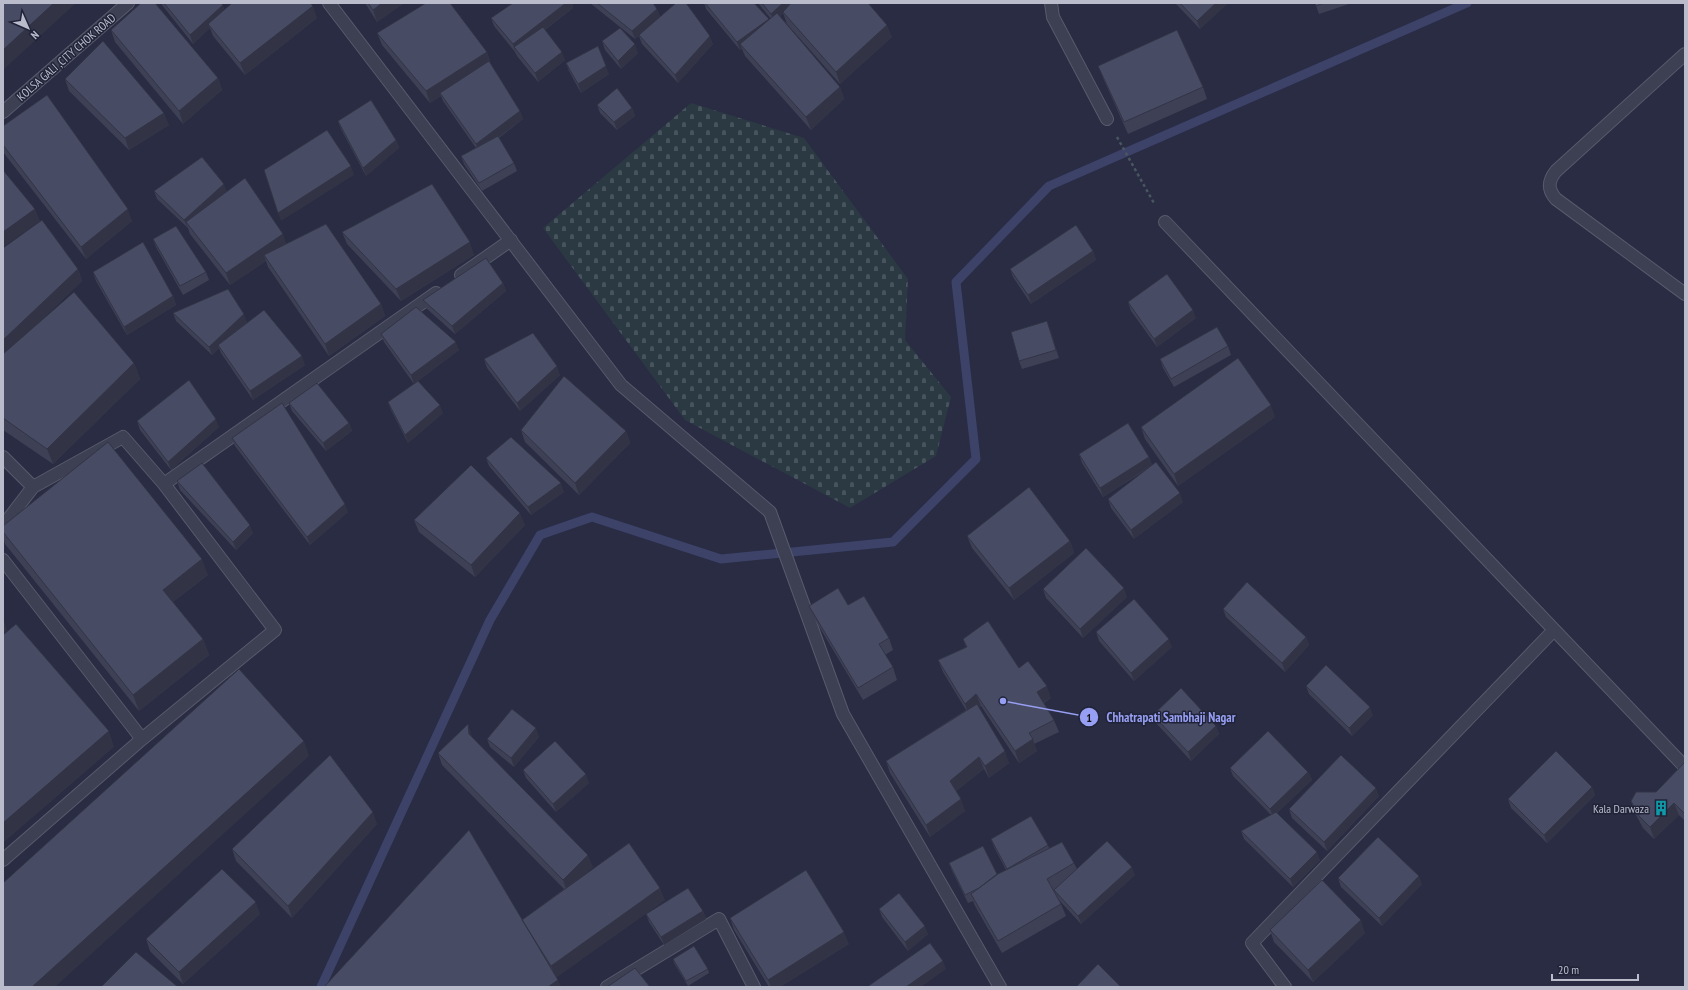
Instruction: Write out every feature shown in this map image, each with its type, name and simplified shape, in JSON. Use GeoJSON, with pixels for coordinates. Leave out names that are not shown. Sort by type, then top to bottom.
{"type":"FeatureCollection","features":[{"type":"Feature","properties":{"kind":"street","name":"KOLSA GALI ,CITY CHOK ROAD"},"geometry":{"type":"LineString","coordinates":[[3,112],[128,3]]}},
{"type":"Feature","properties":{"kind":"street"},"geometry":{"type":"LineString","coordinates":[[329,3],[622,386],[770,512],[843,714],[1000,987]]}},
{"type":"Feature","properties":{"kind":"street"},"geometry":{"type":"LineString","coordinates":[[1051,3],[1053,17],[1107,119]]}},
{"type":"Feature","properties":{"kind":"street"},"geometry":{"type":"LineString","coordinates":[[1685,54],[1556,171],[1550,178],[1548,185],[1551,193],[1556,199],[1685,294]]}},
{"type":"Feature","properties":{"kind":"street"},"geometry":{"type":"LineString","coordinates":[[1165,222],[1685,767]]}},
{"type":"Feature","properties":{"kind":"street"},"geometry":{"type":"LineString","coordinates":[[164,484],[510,240]]}},
{"type":"Feature","properties":{"kind":"street"},"geometry":{"type":"LineString","coordinates":[[3,526],[32,488],[123,437],[164,484],[275,630],[142,739],[3,860]]}},
{"type":"Feature","properties":{"kind":"street"},"geometry":{"type":"LineString","coordinates":[[3,457],[32,488]]}},
{"type":"Feature","properties":{"kind":"street"},"geometry":{"type":"LineString","coordinates":[[3,560],[142,739]]}},
{"type":"Feature","properties":{"kind":"street"},"geometry":{"type":"LineString","coordinates":[[1285,987],[1252,943],[1554,630]]}},
{"type":"Feature","properties":{"kind":"street"},"geometry":{"type":"LineString","coordinates":[[607,987],[719,919],[754,987]]}},
{"type":"Feature","properties":{"kind":"path"},"geometry":{"type":"LineString","coordinates":[[1107,119],[1165,222]]}},
{"type":"Feature","properties":{"kind":"green space"},"geometry":{"type":"Polygon","coordinates":[[[691,103],[804,138],[908,279],[905,340],[951,397],[936,456],[850,508],[685,420],[543,228],[691,103]]]}},
{"type":"Feature","properties":{"kind":"building"},"geometry":{"type":"Polygon","coordinates":[[[3,3],[54,3],[3,50],[3,3]]]}},
{"type":"Feature","properties":{"kind":"building"},"geometry":{"type":"Polygon","coordinates":[[[141,3],[155,3],[218,78],[179,111],[111,30],[141,3]]]}},
{"type":"Feature","properties":{"kind":"building"},"geometry":{"type":"Polygon","coordinates":[[[164,3],[221,3],[223,5],[190,35],[164,3]]]}},
{"type":"Feature","properties":{"kind":"building"},"geometry":{"type":"Polygon","coordinates":[[[232,3],[310,3],[313,6],[240,63],[208,24],[232,3]]]}},
{"type":"Feature","properties":{"kind":"building"},"geometry":{"type":"Polygon","coordinates":[[[368,3],[382,3],[373,10],[368,3]]]}},
{"type":"Feature","properties":{"kind":"building"},"geometry":{"type":"Polygon","coordinates":[[[426,3],[450,3],[487,52],[426,91],[377,33],[426,3]]]}},
{"type":"Feature","properties":{"kind":"building"},"geometry":{"type":"Polygon","coordinates":[[[513,3],[566,3],[513,44],[491,18],[513,3]]]}},
{"type":"Feature","properties":{"kind":"building"},"geometry":{"type":"Polygon","coordinates":[[[597,3],[653,3],[657,9],[632,31],[597,3]]]}},
{"type":"Feature","properties":{"kind":"building"},"geometry":{"type":"Polygon","coordinates":[[[676,3],[686,3],[710,36],[675,75],[639,35],[676,3]]]}},
{"type":"Feature","properties":{"kind":"building"},"geometry":{"type":"Polygon","coordinates":[[[705,3],[754,3],[769,19],[737,42],[705,3]]]}},
{"type":"Feature","properties":{"kind":"building"},"geometry":{"type":"Polygon","coordinates":[[[762,3],[783,3],[771,14],[762,3]]]}},
{"type":"Feature","properties":{"kind":"building"},"geometry":{"type":"Polygon","coordinates":[[[791,3],[868,3],[887,25],[836,72],[783,12],[791,3]]]}},
{"type":"Feature","properties":{"kind":"building"},"geometry":{"type":"Polygon","coordinates":[[[1180,3],[1216,3],[1197,21],[1180,3]]]}},
{"type":"Feature","properties":{"kind":"building"},"geometry":{"type":"Polygon","coordinates":[[[1315,3],[1324,3],[1316,6],[1315,3]]]}},
{"type":"Feature","properties":{"kind":"building"},"geometry":{"type":"Polygon","coordinates":[[[777,13],[840,87],[806,117],[740,44],[777,13]]]}},
{"type":"Feature","properties":{"kind":"building"},"geometry":{"type":"Polygon","coordinates":[[[543,27],[562,52],[535,73],[514,47],[543,27]]]}},
{"type":"Feature","properties":{"kind":"building"},"geometry":{"type":"Polygon","coordinates":[[[620,28],[635,44],[618,61],[602,41],[620,28]]]}},
{"type":"Feature","properties":{"kind":"building"},"geometry":{"type":"Polygon","coordinates":[[[1177,30],[1203,87],[1124,122],[1098,66],[1177,30]]]}},
{"type":"Feature","properties":{"kind":"building"},"geometry":{"type":"Polygon","coordinates":[[[103,41],[164,113],[125,138],[65,79],[103,41]]]}},
{"type":"Feature","properties":{"kind":"building"},"geometry":{"type":"Polygon","coordinates":[[[598,46],[606,66],[578,84],[566,63],[598,46]]]}},
{"type":"Feature","properties":{"kind":"building"},"geometry":{"type":"Polygon","coordinates":[[[489,61],[520,111],[476,144],[440,93],[489,61]]]}},
{"type":"Feature","properties":{"kind":"building"},"geometry":{"type":"Polygon","coordinates":[[[617,88],[632,108],[614,122],[597,105],[617,88]]]}},
{"type":"Feature","properties":{"kind":"building"},"geometry":{"type":"Polygon","coordinates":[[[47,95],[128,209],[81,247],[3,145],[3,126],[47,95]]]}},
{"type":"Feature","properties":{"kind":"building"},"geometry":{"type":"Polygon","coordinates":[[[371,100],[396,140],[363,168],[338,121],[371,100]]]}},
{"type":"Feature","properties":{"kind":"building"},"geometry":{"type":"Polygon","coordinates":[[[327,130],[351,166],[278,213],[264,170],[327,130]]]}},
{"type":"Feature","properties":{"kind":"building"},"geometry":{"type":"Polygon","coordinates":[[[498,136],[514,163],[479,183],[461,156],[498,136]]]}},
{"type":"Feature","properties":{"kind":"building"},"geometry":{"type":"Polygon","coordinates":[[[202,157],[224,184],[184,220],[154,191],[202,157]]]}},
{"type":"Feature","properties":{"kind":"building"},"geometry":{"type":"Polygon","coordinates":[[[3,170],[35,209],[3,232],[3,170]]]}},
{"type":"Feature","properties":{"kind":"building"},"geometry":{"type":"Polygon","coordinates":[[[245,178],[283,234],[226,273],[186,222],[245,178]]]}},
{"type":"Feature","properties":{"kind":"building"},"geometry":{"type":"Polygon","coordinates":[[[432,184],[470,242],[396,289],[342,232],[432,184]]]}},
{"type":"Feature","properties":{"kind":"building"},"geometry":{"type":"Polygon","coordinates":[[[42,220],[78,269],[3,340],[3,248],[42,220]]]}},
{"type":"Feature","properties":{"kind":"building"},"geometry":{"type":"Polygon","coordinates":[[[326,224],[381,304],[325,344],[264,255],[326,224]]]}},
{"type":"Feature","properties":{"kind":"building"},"geometry":{"type":"Polygon","coordinates":[[[1076,225],[1093,251],[1028,295],[1010,269],[1076,225]]]}},
{"type":"Feature","properties":{"kind":"building"},"geometry":{"type":"Polygon","coordinates":[[[176,226],[206,272],[180,286],[153,239],[176,226]]]}},
{"type":"Feature","properties":{"kind":"building"},"geometry":{"type":"Polygon","coordinates":[[[143,242],[173,296],[124,327],[93,272],[143,242]]]}},
{"type":"Feature","properties":{"kind":"building"},"geometry":{"type":"Polygon","coordinates":[[[486,258],[503,283],[452,326],[423,300],[486,258]]]}},
{"type":"Feature","properties":{"kind":"building"},"geometry":{"type":"Polygon","coordinates":[[[1167,274],[1193,310],[1154,339],[1128,302],[1167,274]]]}},
{"type":"Feature","properties":{"kind":"building"},"geometry":{"type":"Polygon","coordinates":[[[228,289],[244,314],[209,347],[173,313],[228,289]]]}},
{"type":"Feature","properties":{"kind":"building"},"geometry":{"type":"Polygon","coordinates":[[[74,292],[134,363],[47,449],[3,418],[3,354],[74,292]]]}},
{"type":"Feature","properties":{"kind":"building"},"geometry":{"type":"Polygon","coordinates":[[[416,307],[456,342],[411,375],[381,334],[416,307]]]}},
{"type":"Feature","properties":{"kind":"building"},"geometry":{"type":"Polygon","coordinates":[[[264,310],[302,356],[250,391],[218,345],[264,310]]]}},
{"type":"Feature","properties":{"kind":"building"},"geometry":{"type":"Polygon","coordinates":[[[1047,321],[1056,350],[1019,361],[1011,332],[1047,321]]]}},
{"type":"Feature","properties":{"kind":"building"},"geometry":{"type":"Polygon","coordinates":[[[1217,327],[1228,346],[1171,379],[1160,359],[1217,327]]]}},
{"type":"Feature","properties":{"kind":"building"},"geometry":{"type":"Polygon","coordinates":[[[533,333],[557,366],[517,403],[484,359],[533,333]]]}},
{"type":"Feature","properties":{"kind":"building"},"geometry":{"type":"Polygon","coordinates":[[[1238,358],[1271,405],[1174,474],[1141,427],[1238,358]]]}},
{"type":"Feature","properties":{"kind":"building"},"geometry":{"type":"Polygon","coordinates":[[[564,376],[626,431],[575,483],[521,430],[564,376]]]}},
{"type":"Feature","properties":{"kind":"building"},"geometry":{"type":"Polygon","coordinates":[[[189,380],[216,419],[168,462],[137,421],[189,380]]]}},
{"type":"Feature","properties":{"kind":"building"},"geometry":{"type":"Polygon","coordinates":[[[418,381],[440,405],[405,435],[388,402],[418,381]]]}},
{"type":"Feature","properties":{"kind":"building"},"geometry":{"type":"Polygon","coordinates":[[[317,383],[349,423],[323,443],[289,403],[317,383]]]}},
{"type":"Feature","properties":{"kind":"building"},"geometry":{"type":"Polygon","coordinates":[[[282,403],[345,504],[307,537],[232,438],[282,403]]]}},
{"type":"Feature","properties":{"kind":"building"},"geometry":{"type":"Polygon","coordinates":[[[1128,423],[1149,457],[1100,488],[1079,454],[1128,423]]]}},
{"type":"Feature","properties":{"kind":"building"},"geometry":{"type":"Polygon","coordinates":[[[511,437],[561,483],[528,507],[486,458],[511,437]]]}},
{"type":"Feature","properties":{"kind":"building"},"geometry":{"type":"Polygon","coordinates":[[[108,442],[202,559],[163,590],[203,639],[133,695],[3,532],[3,526],[108,442]]]}},
{"type":"Feature","properties":{"kind":"building"},"geometry":{"type":"Polygon","coordinates":[[[1156,462],[1180,493],[1131,530],[1108,499],[1156,462]]]}},
{"type":"Feature","properties":{"kind":"building"},"geometry":{"type":"Polygon","coordinates":[[[202,463],[250,525],[233,542],[177,481],[202,463]]]}},
{"type":"Feature","properties":{"kind":"building"},"geometry":{"type":"Polygon","coordinates":[[[471,465],[520,513],[471,565],[414,520],[471,465]]]}},
{"type":"Feature","properties":{"kind":"building"},"geometry":{"type":"Polygon","coordinates":[[[1029,487],[1070,541],[1009,588],[967,536],[1029,487]]]}},
{"type":"Feature","properties":{"kind":"building"},"geometry":{"type":"Polygon","coordinates":[[[1086,548],[1124,588],[1080,629],[1043,589],[1086,548]]]}},
{"type":"Feature","properties":{"kind":"building"},"geometry":{"type":"Polygon","coordinates":[[[1247,582],[1306,637],[1282,663],[1223,609],[1247,582]]]}},
{"type":"Feature","properties":{"kind":"building"},"geometry":{"type":"Polygon","coordinates":[[[838,588],[848,605],[864,596],[889,638],[879,644],[893,667],[858,688],[809,606],[838,588]]]}},
{"type":"Feature","properties":{"kind":"building"},"geometry":{"type":"Polygon","coordinates":[[[1134,599],[1169,639],[1131,673],[1096,632],[1134,599]]]}},
{"type":"Feature","properties":{"kind":"building"},"geometry":{"type":"Polygon","coordinates":[[[988,621],[1019,668],[1028,661],[1047,686],[1037,692],[1054,720],[1029,733],[1033,739],[1015,751],[976,694],[965,704],[938,660],[967,647],[963,639],[988,621]]]}},
{"type":"Feature","properties":{"kind":"building"},"geometry":{"type":"Polygon","coordinates":[[[16,624],[109,731],[3,823],[3,635],[16,624]]]}},
{"type":"Feature","properties":{"kind":"building"},"geometry":{"type":"Polygon","coordinates":[[[1326,665],[1370,707],[1349,728],[1306,686],[1326,665]]]}},
{"type":"Feature","properties":{"kind":"building"},"geometry":{"type":"Polygon","coordinates":[[[239,669],[304,741],[32,987],[3,987],[3,883],[239,669]]]}},
{"type":"Feature","properties":{"kind":"building"},"geometry":{"type":"Polygon","coordinates":[[[1181,688],[1216,726],[1188,752],[1153,715],[1181,688]]]}},
{"type":"Feature","properties":{"kind":"building"},"geometry":{"type":"Polygon","coordinates":[[[977,704],[1005,751],[985,766],[979,757],[950,781],[961,799],[926,825],[886,761],[977,704]]]}},
{"type":"Feature","properties":{"kind":"building"},"geometry":{"type":"Polygon","coordinates":[[[512,709],[536,728],[511,758],[487,739],[512,709]]]}},
{"type":"Feature","properties":{"kind":"building"},"geometry":{"type":"Polygon","coordinates":[[[468,724],[469,734],[588,855],[563,880],[438,753],[468,724]]]}},
{"type":"Feature","properties":{"kind":"building"},"geometry":{"type":"Polygon","coordinates":[[[1268,731],[1308,772],[1270,809],[1230,768],[1268,731]]]}},
{"type":"Feature","properties":{"kind":"building"},"geometry":{"type":"Polygon","coordinates":[[[555,741],[586,774],[553,804],[523,770],[555,741]]]}},
{"type":"Feature","properties":{"kind":"building"},"geometry":{"type":"Polygon","coordinates":[[[1556,751],[1592,787],[1544,835],[1508,799],[1556,751]]]}},
{"type":"Feature","properties":{"kind":"building"},"geometry":{"type":"Polygon","coordinates":[[[330,755],[373,812],[288,906],[232,849],[330,755]]]}},
{"type":"Feature","properties":{"kind":"building"},"geometry":{"type":"Polygon","coordinates":[[[1341,755],[1376,788],[1324,842],[1289,809],[1341,755]]]}},
{"type":"Feature","properties":{"kind":"building"},"geometry":{"type":"Polygon","coordinates":[[[1685,762],[1685,814],[1674,803],[1650,827],[1639,816],[1631,801],[1636,792],[1656,792],[1685,762]]]}},
{"type":"Feature","properties":{"kind":"building"},"geometry":{"type":"Polygon","coordinates":[[[1276,812],[1317,852],[1290,879],[1241,831],[1276,812]]]}},
{"type":"Feature","properties":{"kind":"building"},"geometry":{"type":"Polygon","coordinates":[[[1031,816],[1048,845],[1007,869],[991,839],[1031,816]]]}},
{"type":"Feature","properties":{"kind":"building"},"geometry":{"type":"Polygon","coordinates":[[[469,830],[558,980],[548,987],[324,987],[469,830]]]}},
{"type":"Feature","properties":{"kind":"building"},"geometry":{"type":"Polygon","coordinates":[[[1378,837],[1419,876],[1379,918],[1338,878],[1378,837]]]}},
{"type":"Feature","properties":{"kind":"building"},"geometry":{"type":"Polygon","coordinates":[[[1107,841],[1132,867],[1078,916],[1054,890],[1107,841]]]}},
{"type":"Feature","properties":{"kind":"building"},"geometry":{"type":"Polygon","coordinates":[[[1062,842],[1074,863],[1047,879],[1061,904],[998,941],[971,894],[998,874],[1062,842]]]}},
{"type":"Feature","properties":{"kind":"building"},"geometry":{"type":"Polygon","coordinates":[[[629,843],[660,888],[551,966],[522,920],[629,843]]]}},
{"type":"Feature","properties":{"kind":"building"},"geometry":{"type":"Polygon","coordinates":[[[983,846],[997,874],[979,888],[965,895],[949,863],[983,846]]]}},
{"type":"Feature","properties":{"kind":"building"},"geometry":{"type":"Polygon","coordinates":[[[222,869],[256,902],[179,972],[146,939],[222,869]]]}},
{"type":"Feature","properties":{"kind":"building"},"geometry":{"type":"Polygon","coordinates":[[[806,870],[844,932],[768,980],[730,918],[806,870]]]}},
{"type":"Feature","properties":{"kind":"building"},"geometry":{"type":"Polygon","coordinates":[[[1322,880],[1361,920],[1308,970],[1270,930],[1322,880]]]}},
{"type":"Feature","properties":{"kind":"building"},"geometry":{"type":"Polygon","coordinates":[[[688,888],[703,911],[661,937],[646,914],[688,888]]]}},
{"type":"Feature","properties":{"kind":"building"},"geometry":{"type":"Polygon","coordinates":[[[899,893],[925,926],[905,942],[879,909],[899,893]]]}},
{"type":"Feature","properties":{"kind":"building"},"geometry":{"type":"Polygon","coordinates":[[[930,943],[943,961],[906,987],[867,987],[930,943]]]}},
{"type":"Feature","properties":{"kind":"building"},"geometry":{"type":"Polygon","coordinates":[[[694,946],[708,969],[686,981],[673,959],[694,946]]]}},
{"type":"Feature","properties":{"kind":"building"},"geometry":{"type":"Polygon","coordinates":[[[136,952],[178,987],[103,987],[102,986],[136,952]]]}},
{"type":"Feature","properties":{"kind":"building"},"geometry":{"type":"Polygon","coordinates":[[[1098,964],[1121,987],[1076,987],[1098,964]]]}},
{"type":"Feature","properties":{"kind":"building"},"geometry":{"type":"Polygon","coordinates":[[[635,968],[650,987],[607,987],[635,968]]]}},
{"type":"Feature","properties":{"kind":"waterway"},"geometry":{"type":"LineString","coordinates":[[321,987],[490,620],[540,535],[592,517],[721,559],[893,542],[976,459],[956,282],[1049,186],[1467,3]]}},
{"type":"Feature","properties":{"kind":"place","name":"Chhatrapati Sambhaji Nagar"},"geometry":{"type":"Point","coordinates":[1003,701]}},
{"type":"Feature","properties":{"kind":"place","name":"Kala Darwaza"},"geometry":{"type":"Point","coordinates":[1661,808]}}]}
